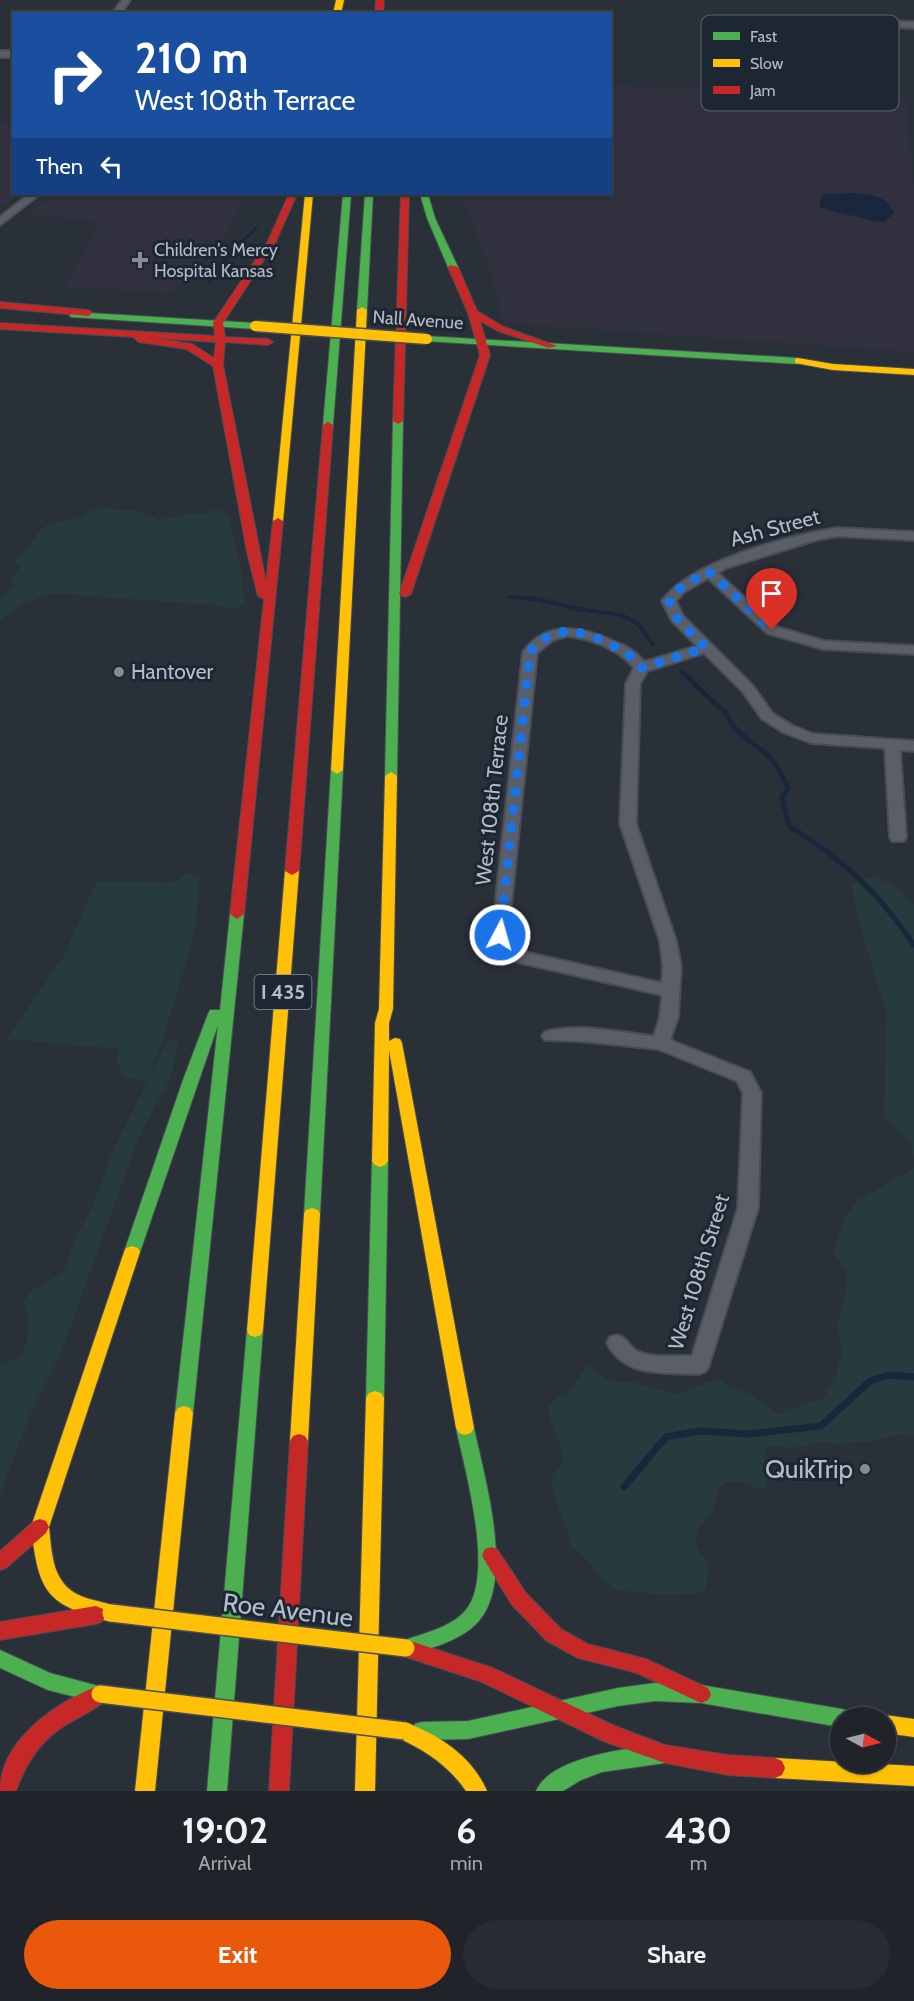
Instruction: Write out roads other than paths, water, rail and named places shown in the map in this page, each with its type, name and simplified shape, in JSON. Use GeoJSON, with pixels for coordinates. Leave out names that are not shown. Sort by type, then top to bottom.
{"type":"FeatureCollection","features":[{"type":"Feature","properties":{"kind":"main road"},"geometry":{"type":"LineString","coordinates":[[269,614],[252,552],[218,365],[218,323],[272,241],[293,195]]}},
{"type":"Feature","properties":{"kind":"main road"},"geometry":{"type":"LineString","coordinates":[[146,1791],[218,1080],[269,614],[309,195]]}},
{"type":"Feature","properties":{"kind":"main road","name":"I 435"},"geometry":{"type":"LineString","coordinates":[[217,1791],[347,195]]}},
{"type":"Feature","properties":{"kind":"main road","name":"I 435"},"geometry":{"type":"LineString","coordinates":[[279,1791],[369,195]]}},
{"type":"Feature","properties":{"kind":"main road"},"geometry":{"type":"LineString","coordinates":[[365,1791],[372,1583],[382,1023],[386,1009],[393,594],[405,195]]}},
{"type":"Feature","properties":{"kind":"main road"},"geometry":{"type":"LineString","coordinates":[[394,628],[483,349],[473,313],[431,218],[424,195]]}},
{"type":"Feature","properties":{"kind":"main road"},"geometry":{"type":"LineString","coordinates":[[0,305],[59,309],[113,317]]}},
{"type":"Feature","properties":{"kind":"main road","name":"Nall Avenue"},"geometry":{"type":"LineString","coordinates":[[0,311],[218,323],[425,345],[793,372],[833,367]]}},
{"type":"Feature","properties":{"kind":"main road"},"geometry":{"type":"LineString","coordinates":[[473,313],[501,329],[552,346]]}},
{"type":"Feature","properties":{"kind":"main road","name":"Nall Avenue"},"geometry":{"type":"LineString","coordinates":[[0,326],[310,345],[425,345]]}},
{"type":"Feature","properties":{"kind":"main road"},"geometry":{"type":"LineString","coordinates":[[137,335],[139,339],[189,346],[218,365]]}},
{"type":"Feature","properties":{"kind":"main road","name":"Nall Avenue"},"geometry":{"type":"LineString","coordinates":[[483,349],[552,346],[792,360],[833,367],[914,372]]}},
{"type":"Feature","properties":{"kind":"main road"},"geometry":{"type":"LineString","coordinates":[[111,1613],[71,1604],[52,1589],[46,1576],[40,1527],[190,1080],[232,966]]}},
{"type":"Feature","properties":{"kind":"main road"},"geometry":{"type":"LineString","coordinates":[[386,1009],[392,1022],[413,1153],[488,1550],[489,1586],[482,1603],[471,1617],[458,1627],[406,1648]]}},
{"type":"Feature","properties":{"kind":"main road"},"geometry":{"type":"LineString","coordinates":[[0,1562],[40,1527]]}},
{"type":"Feature","properties":{"kind":"main road"},"geometry":{"type":"LineString","coordinates":[[488,1550],[513,1594],[538,1622],[567,1642],[592,1654],[638,1664],[701,1695]]}},
{"type":"Feature","properties":{"kind":"main road","name":"Roe Avenue"},"geometry":{"type":"LineString","coordinates":[[0,1631],[111,1613],[406,1648],[469,1668],[610,1734],[665,1754],[728,1765],[914,1776]]}},
{"type":"Feature","properties":{"kind":"main road"},"geometry":{"type":"LineString","coordinates":[[0,1659],[44,1681],[74,1690],[405,1731],[468,1730],[618,1697],[655,1692],[701,1695],[830,1716]]}},
{"type":"Feature","properties":{"kind":"main road"},"geometry":{"type":"LineString","coordinates":[[6,1791],[19,1753],[32,1738],[47,1726],[100,1694]]}},
{"type":"Feature","properties":{"kind":"main road"},"geometry":{"type":"LineString","coordinates":[[896,1726],[914,1728]]}},
{"type":"Feature","properties":{"kind":"main road"},"geometry":{"type":"LineString","coordinates":[[405,1731],[431,1742],[450,1754],[467,1772],[477,1791]]}},
{"type":"Feature","properties":{"kind":"main road"},"geometry":{"type":"LineString","coordinates":[[546,1791],[578,1767],[599,1761],[665,1754]]}},
{"type":"Feature","properties":{"kind":"street"},"geometry":{"type":"LineString","coordinates":[[899,21],[914,21]]}},
{"type":"Feature","properties":{"kind":"street"},"geometry":{"type":"LineString","coordinates":[[899,25],[914,26]]}},
{"type":"Feature","properties":{"kind":"street"},"geometry":{"type":"LineString","coordinates":[[0,222],[34,195]]}},
{"type":"Feature","properties":{"kind":"street","name":"Ash Street"},"geometry":{"type":"LineString","coordinates":[[706,648],[677,618],[669,601],[679,589],[721,564],[814,536],[837,532],[914,536]]}},
{"type":"Feature","properties":{"kind":"street"},"geometry":{"type":"LineString","coordinates":[[708,571],[772,630],[823,645],[914,650]]}},
{"type":"Feature","properties":{"kind":"street","name":"West 108th Terrace"},"geometry":{"type":"LineString","coordinates":[[641,668],[635,658],[629,654],[583,632],[560,632],[540,639],[530,652],[500,935],[507,950],[523,958],[670,991]]}},
{"type":"Feature","properties":{"kind":"street"},"geometry":{"type":"LineString","coordinates":[[551,1035],[580,1035],[660,1043],[669,1017],[672,967],[668,941],[636,854],[628,824],[633,684],[641,668],[706,648],[748,690],[767,716],[788,729],[811,738],[914,746]]}},
{"type":"Feature","properties":{"kind":"street"},"geometry":{"type":"LineString","coordinates":[[892,744],[898,837]]}},
{"type":"Feature","properties":{"kind":"street","name":"West 108th Street"},"geometry":{"type":"LineString","coordinates":[[617,1343],[630,1358],[650,1363],[699,1365],[748,1208],[752,1093],[744,1077],[660,1043]]}},
{"type":"Feature","properties":{"kind":"waterway"},"geometry":{"type":"LineString","coordinates":[[209,281],[215,269],[256,228]]}},
{"type":"Feature","properties":{"kind":"waterway"},"geometry":{"type":"LineString","coordinates":[[509,597],[537,599],[578,609],[622,615],[639,625],[653,645]]}},
{"type":"Feature","properties":{"kind":"waterway"},"geometry":{"type":"LineString","coordinates":[[682,672],[726,712],[737,731],[768,756],[777,767],[788,788],[782,797],[789,826],[827,851],[859,878],[901,926],[914,945]]}},
{"type":"Feature","properties":{"kind":"waterway"},"geometry":{"type":"LineString","coordinates":[[624,1487],[666,1437],[700,1431],[749,1434],[821,1426],[870,1381],[889,1375],[914,1377]]}},
{"type":"Feature","properties":{"kind":"place","name":"Children's Mercy Hospital Kansas"},"geometry":{"type":"Point","coordinates":[140,260]}},
{"type":"Feature","properties":{"kind":"place","name":"Hantover"},"geometry":{"type":"Point","coordinates":[119,672]}},
{"type":"Feature","properties":{"kind":"place","name":"QuikTrip"},"geometry":{"type":"Point","coordinates":[865,1469]}}]}
